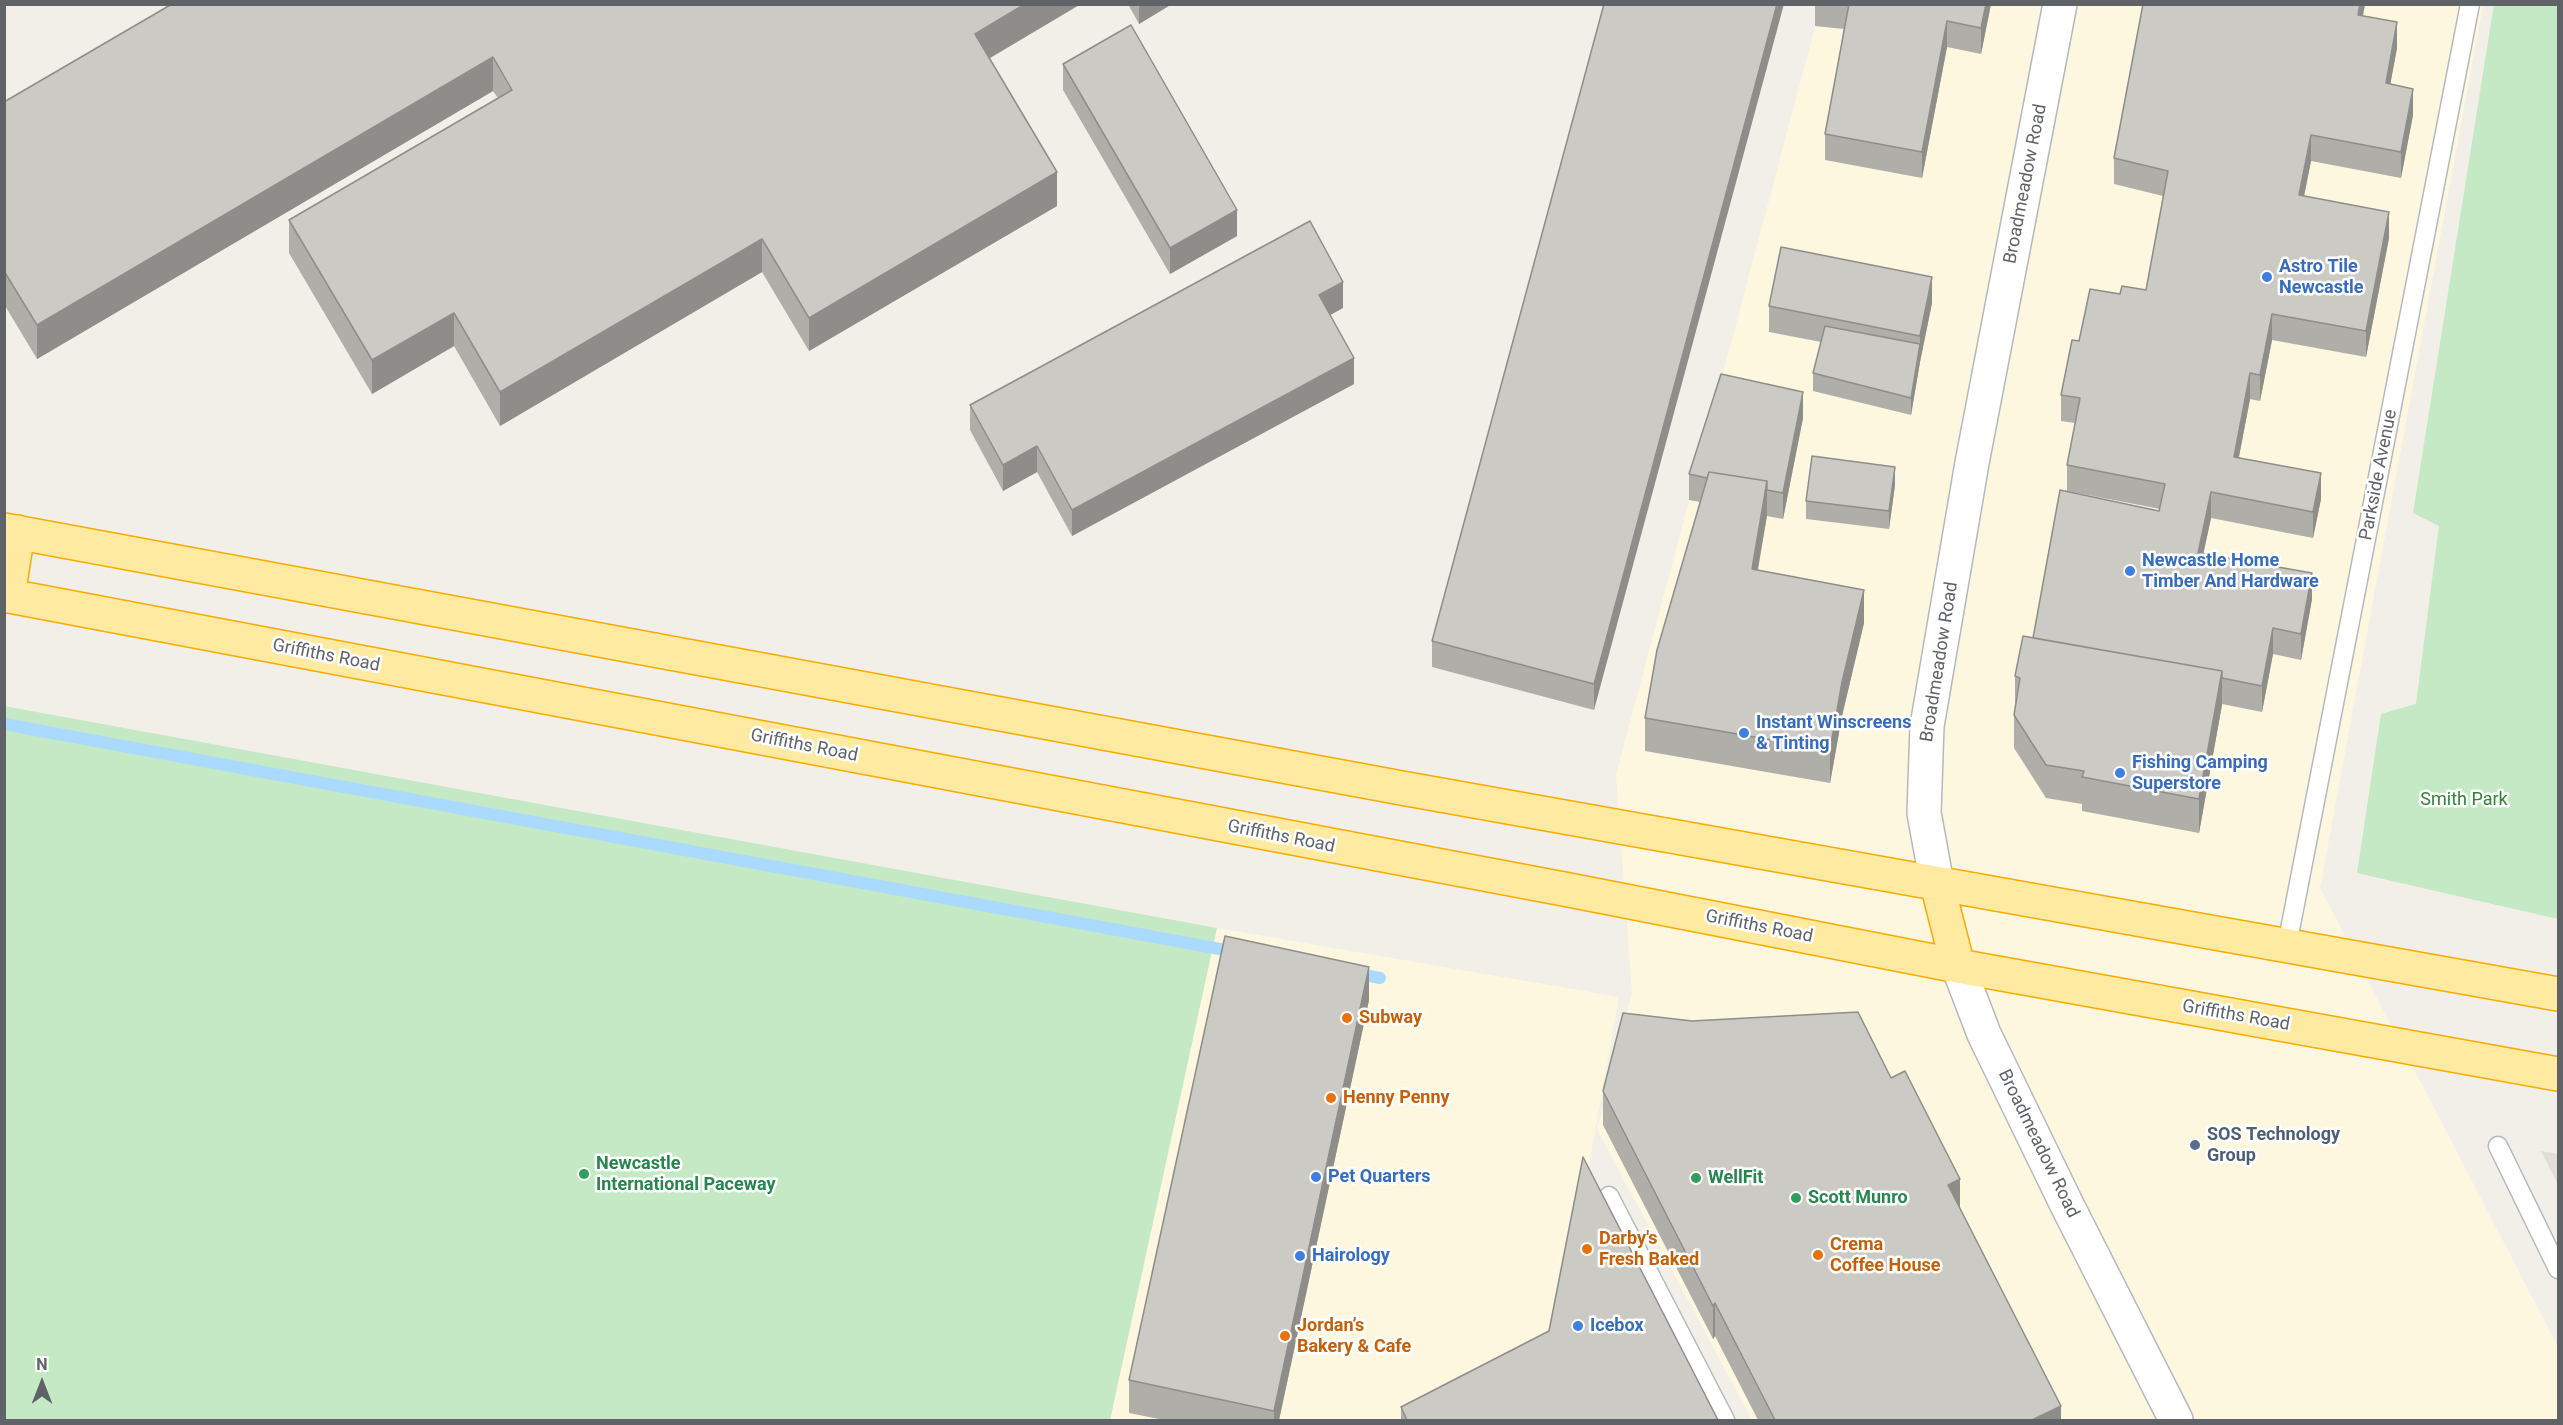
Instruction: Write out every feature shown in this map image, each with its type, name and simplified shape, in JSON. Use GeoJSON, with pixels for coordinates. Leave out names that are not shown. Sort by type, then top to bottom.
{"type":"FeatureCollection","features":[{"type":"Feature","properties":{"kind":"highway"},"geometry":{"type":"LineString","coordinates":[[6,596],[11,531],[1396,787],[2559,994]]}},
{"type":"Feature","properties":{"kind":"highway","name":"Griffiths Road"},"geometry":{"type":"LineString","coordinates":[[6,596],[1569,890],[1958,966],[2559,1074]]}},
{"type":"Feature","properties":{"kind":"highway","name":"Broadmeadow Road"},"geometry":{"type":"LineString","coordinates":[[1937,884],[1958,966]]}},
{"type":"Feature","properties":{"kind":"street","name":"Broadmeadow Road"},"geometry":{"type":"LineString","coordinates":[[1937,884],[1924,813],[1927,726],[1972,463],[2060,4]]}},
{"type":"Feature","properties":{"kind":"street","name":"Broadmeadow Road"},"geometry":{"type":"LineString","coordinates":[[1958,966],[1984,1034],[2067,1205],[2176,1420]]}},
{"type":"Feature","properties":{"kind":"lane","name":"Parkside Avenue"},"geometry":{"type":"LineString","coordinates":[[2288,945],[2470,4]]}},
{"type":"Feature","properties":{"kind":"lane"},"geometry":{"type":"LineString","coordinates":[[2498,1146],[2559,1269]]}},
{"type":"Feature","properties":{"kind":"lane"},"geometry":{"type":"LineString","coordinates":[[1609,1196],[1725,1420]]}},
{"type":"Feature","properties":{"kind":"shaded area"},"geometry":{"type":"Polygon","coordinates":[[[1821,5],[2483,5],[2320,888],[2558,1347],[2558,1420],[1752,1420],[1597,1129],[1632,993],[1616,775],[1821,5]]]}},
{"type":"Feature","properties":{"kind":"shaded area"},"geometry":{"type":"Polygon","coordinates":[[[1217,928],[1619,997],[1586,1182],[1709,1420],[1110,1420],[1217,928]]]}},
{"type":"Feature","properties":{"kind":"shaded area"},"geometry":{"type":"Polygon","coordinates":[[[2541,1151],[2558,1154],[2558,1185],[2541,1151]]]}},
{"type":"Feature","properties":{"kind":"green space","name":"Smith Park"},"geometry":{"type":"Polygon","coordinates":[[[2494,4],[2558,5],[2558,919],[2357,873],[2381,714],[2416,704],[2439,526],[2413,513],[2494,4]]]}},
{"type":"Feature","properties":{"kind":"green space","name":"Newcastle International Paceway"},"geometry":{"type":"Polygon","coordinates":[[[4,706],[1217,928],[1110,1420],[5,1420],[4,706]]]}},
{"type":"Feature","properties":{"kind":"building"},"geometry":{"type":"Polygon","coordinates":[[[172,4],[1025,4],[975,34],[1057,172],[809,318],[762,239],[500,392],[454,313],[372,360],[289,220],[512,90],[493,57],[37,325],[4,271],[4,102],[172,4]]]}},
{"type":"Feature","properties":{"kind":"building"},"geometry":{"type":"Polygon","coordinates":[[[1604,4],[1777,4],[1594,684],[1432,641],[1604,4]]]}},
{"type":"Feature","properties":{"kind":"building"},"geometry":{"type":"Polygon","coordinates":[[[1849,4],[1986,4],[1981,28],[1947,21],[1922,152],[1825,134],[1849,4]]]}},
{"type":"Feature","properties":{"kind":"building"},"geometry":{"type":"Polygon","coordinates":[[[2143,4],[2360,4],[2358,15],[2397,22],[2386,83],[2413,89],[2401,152],[2311,135],[2299,195],[2389,212],[2366,331],[2272,314],[2260,375],[2250,373],[2234,457],[2321,473],[2313,512],[2211,492],[2198,553],[2312,573],[2301,634],[2273,628],[2262,686],[2222,678],[2222,671],[2033,638],[2060,490],[2159,511],[2165,484],[2067,465],[2080,398],[2061,395],[2072,340],[2079,341],[2090,289],[2120,294],[2122,286],[2146,290],[2168,171],[2114,158],[2143,4]]]}},
{"type":"Feature","properties":{"kind":"building"},"geometry":{"type":"Polygon","coordinates":[[[1131,25],[1237,210],[1170,248],[1063,64],[1131,25]]]}},
{"type":"Feature","properties":{"kind":"building"},"geometry":{"type":"Polygon","coordinates":[[[1310,221],[1343,282],[1319,295],[1354,358],[1072,510],[1037,446],[1003,465],[970,405],[1310,221]]]}},
{"type":"Feature","properties":{"kind":"building"},"geometry":{"type":"Polygon","coordinates":[[[1781,247],[1932,277],[1920,336],[1769,306],[1781,247]]]}},
{"type":"Feature","properties":{"kind":"building"},"geometry":{"type":"Polygon","coordinates":[[[1825,326],[1920,344],[1911,398],[1813,373],[1825,326]]]}},
{"type":"Feature","properties":{"kind":"building"},"geometry":{"type":"Polygon","coordinates":[[[1721,374],[1803,392],[1783,493],[1767,490],[1767,481],[1709,472],[1707,478],[1689,474],[1721,374]]]}},
{"type":"Feature","properties":{"kind":"building"},"geometry":{"type":"Polygon","coordinates":[[[1812,456],[1895,467],[1889,511],[1806,501],[1812,456]]]}},
{"type":"Feature","properties":{"kind":"building"},"geometry":{"type":"Polygon","coordinates":[[[1709,472],[1767,481],[1752,569],[1864,590],[1842,682],[1830,750],[1645,718],[1657,650],[1709,472]]]}},
{"type":"Feature","properties":{"kind":"building","name":"Fishing Camping Superstore"},"geometry":{"type":"Polygon","coordinates":[[[2023,636],[2222,671],[2199,799],[2082,777],[2084,771],[2046,765],[2014,715],[2020,678],[2015,676],[2023,636]]]}},
{"type":"Feature","properties":{"kind":"building"},"geometry":{"type":"Polygon","coordinates":[[[1225,936],[1369,967],[1274,1411],[1129,1380],[1225,936]]]}},
{"type":"Feature","properties":{"kind":"building"},"geometry":{"type":"Polygon","coordinates":[[[1858,1012],[1891,1078],[1905,1071],[1960,1179],[1948,1185],[2061,1406],[2032,1420],[1775,1420],[1715,1303],[1713,1306],[1603,1091],[1623,1013],[1692,1021],[1858,1012]]]}},
{"type":"Feature","properties":{"kind":"building"},"geometry":{"type":"Polygon","coordinates":[[[1583,1157],[1718,1420],[1407,1420],[1401,1407],[1549,1331],[1583,1157]]]}},
{"type":"Feature","properties":{"kind":"waterway"},"geometry":{"type":"LineString","coordinates":[[4,724],[1236,952]]}},
{"type":"Feature","properties":{"kind":"waterway"},"geometry":{"type":"LineString","coordinates":[[1354,973],[1380,978]]}},
{"type":"Feature","properties":{"kind":"place","name":"Astro Tile Newcastle"},"geometry":{"type":"Point","coordinates":[2267,277]}},
{"type":"Feature","properties":{"kind":"place","name":"Newcastle Home Timber And Hardware"},"geometry":{"type":"Point","coordinates":[2130,571]}},
{"type":"Feature","properties":{"kind":"place","name":"Instant Winscreens & Tinting"},"geometry":{"type":"Point","coordinates":[1744,733]}},
{"type":"Feature","properties":{"kind":"place","name":"Fishing Camping Superstore"},"geometry":{"type":"Point","coordinates":[2120,773]}},
{"type":"Feature","properties":{"kind":"place","name":"Subway"},"geometry":{"type":"Point","coordinates":[1347,1018]}},
{"type":"Feature","properties":{"kind":"place","name":"Henny Penny"},"geometry":{"type":"Point","coordinates":[1331,1098]}},
{"type":"Feature","properties":{"kind":"place","name":"SOS Technology Group"},"geometry":{"type":"Point","coordinates":[2195,1145]}},
{"type":"Feature","properties":{"kind":"place","name":"Newcastle International Paceway"},"geometry":{"type":"Point","coordinates":[584,1174]}},
{"type":"Feature","properties":{"kind":"place","name":"Pet Quarters"},"geometry":{"type":"Point","coordinates":[1316,1177]}},
{"type":"Feature","properties":{"kind":"place","name":"WellFit"},"geometry":{"type":"Point","coordinates":[1696,1178]}},
{"type":"Feature","properties":{"kind":"place","name":"Scott Munro"},"geometry":{"type":"Point","coordinates":[1796,1198]}},
{"type":"Feature","properties":{"kind":"place","name":"Darby's Fresh Baked"},"geometry":{"type":"Point","coordinates":[1587,1249]}},
{"type":"Feature","properties":{"kind":"place","name":"Crema Coffee House"},"geometry":{"type":"Point","coordinates":[1818,1255]}},
{"type":"Feature","properties":{"kind":"place","name":"Hairology"},"geometry":{"type":"Point","coordinates":[1300,1256]}},
{"type":"Feature","properties":{"kind":"place","name":"Icebox"},"geometry":{"type":"Point","coordinates":[1578,1326]}},
{"type":"Feature","properties":{"kind":"place","name":"Jordan’s Bakery & Cafe"},"geometry":{"type":"Point","coordinates":[1285,1336]}}]}
